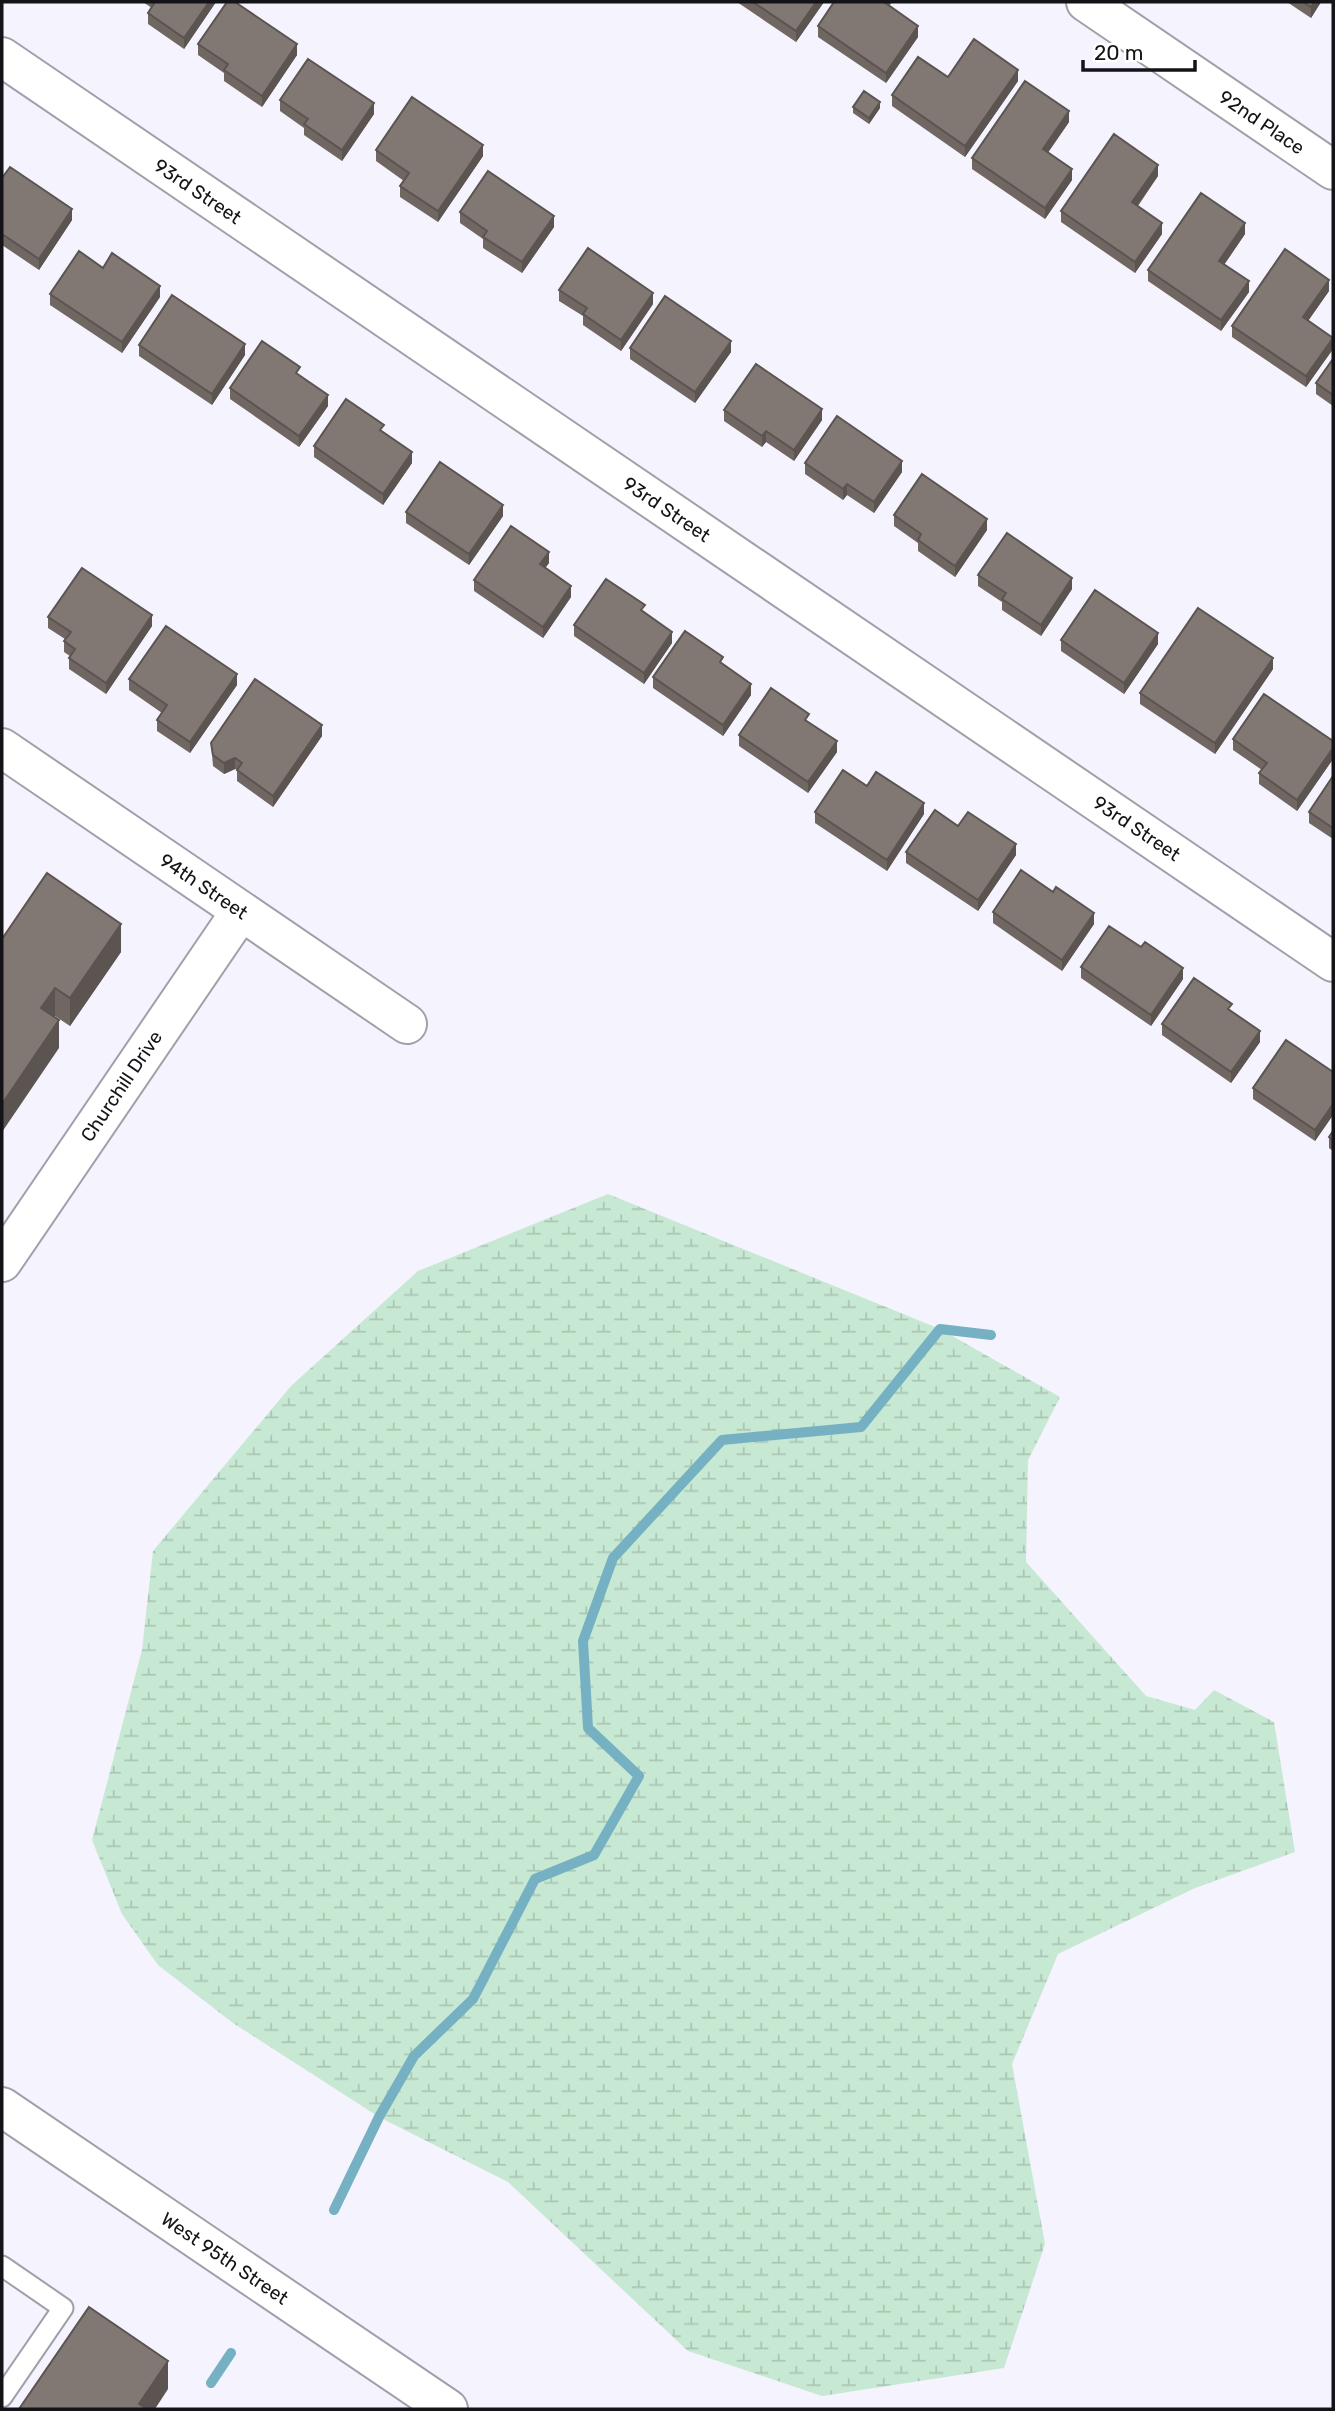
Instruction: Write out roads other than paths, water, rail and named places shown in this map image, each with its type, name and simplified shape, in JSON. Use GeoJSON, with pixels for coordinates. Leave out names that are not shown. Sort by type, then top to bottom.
{"type":"FeatureCollection","features":[{"type":"Feature","properties":{"kind":"street","name":"92nd Place"},"geometry":{"type":"LineString","coordinates":[[1086,2],[1333,170]]}},
{"type":"Feature","properties":{"kind":"street","name":"93rd Street"},"geometry":{"type":"LineString","coordinates":[[2,57],[1333,962]]}},
{"type":"Feature","properties":{"kind":"street","name":"94th Street"},"geometry":{"type":"LineString","coordinates":[[2,748],[407,1024]]}},
{"type":"Feature","properties":{"kind":"street","name":"Churchill Drive"},"geometry":{"type":"LineString","coordinates":[[2,1262],[241,911]]}},
{"type":"Feature","properties":{"kind":"street","name":"West 95th Street"},"geometry":{"type":"LineString","coordinates":[[2,2107],[448,2409]]}},
{"type":"Feature","properties":{"kind":"lane"},"geometry":{"type":"LineString","coordinates":[[2,2266],[63,2308],[2,2397]]}},
{"type":"Feature","properties":{"kind":"waterway"},"geometry":{"type":"LineString","coordinates":[[334,2210],[379,2117],[414,2056],[473,1999],[535,1879],[594,1855],[639,1776],[588,1728],[583,1641],[613,1558],[722,1440],[861,1427],[940,1329],[991,1335]]}},
{"type":"Feature","properties":{"kind":"waterway"},"geometry":{"type":"LineString","coordinates":[[211,2383],[231,2353]]}}]}
